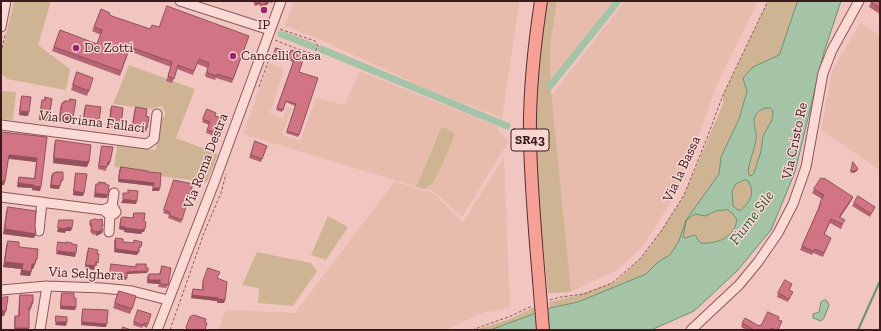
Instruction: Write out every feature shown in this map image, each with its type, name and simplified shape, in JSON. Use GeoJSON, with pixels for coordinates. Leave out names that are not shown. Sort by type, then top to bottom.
{"type":"FeatureCollection","features":[{"type":"Feature","properties":{"kind":"main road","name":"SR43"},"geometry":{"type":"LineString","coordinates":[[540,1],[531,88],[530,140],[533,203],[543,330]]}},
{"type":"Feature","properties":{"kind":"street"},"geometry":{"type":"LineString","coordinates":[[1,27],[6,1]]}},
{"type":"Feature","properties":{"kind":"street"},"geometry":{"type":"LineString","coordinates":[[180,1],[270,31]]}},
{"type":"Feature","properties":{"kind":"street","name":"Via Roma Destra"},"geometry":{"type":"LineString","coordinates":[[157,330],[214,182],[280,1]]}},
{"type":"Feature","properties":{"kind":"street","name":"Via Cristo Re"},"geometry":{"type":"LineString","coordinates":[[691,330],[739,286],[778,233],[790,210],[806,167],[823,73],[827,61],[859,1]]}},
{"type":"Feature","properties":{"kind":"street","name":"Via Oriana Fallaci"},"geometry":{"type":"LineString","coordinates":[[1,125],[147,144],[154,140],[157,114]]}},
{"type":"Feature","properties":{"kind":"street"},"geometry":{"type":"LineString","coordinates":[[109,232],[108,211],[114,193]]}},
{"type":"Feature","properties":{"kind":"street"},"geometry":{"type":"LineString","coordinates":[[1,197],[108,211]]}},
{"type":"Feature","properties":{"kind":"street"},"geometry":{"type":"LineString","coordinates":[[39,231],[42,202]]}},
{"type":"Feature","properties":{"kind":"street"},"geometry":{"type":"LineString","coordinates":[[40,330],[47,286]]}},
{"type":"Feature","properties":{"kind":"street","name":"Via Selghera"},"geometry":{"type":"LineString","coordinates":[[1,290],[47,286],[111,292],[132,291],[168,300]]}},
{"type":"Feature","properties":{"kind":"path","name":"Via la Bassa"},"geometry":{"type":"LineString","coordinates":[[561,297],[584,294],[612,283],[640,259],[662,230],[684,195],[723,95],[768,1]]}},
{"type":"Feature","properties":{"kind":"path"},"geometry":{"type":"LineString","coordinates":[[270,31],[315,41],[318,46],[314,54],[300,50],[270,31]]}},
{"type":"Feature","properties":{"kind":"path"},"geometry":{"type":"LineString","coordinates":[[472,330],[522,312],[535,304]]}},
{"type":"Feature","properties":{"kind":"shaded area"},"geometry":{"type":"Polygon","coordinates":[[[14,1],[51,1],[38,45],[70,69],[66,90],[7,79],[1,73],[1,55],[14,1]]]}},
{"type":"Feature","properties":{"kind":"shaded area"},"geometry":{"type":"Polygon","coordinates":[[[294,1],[516,1],[519,4],[502,118],[429,90],[319,39],[285,26],[294,1]]]}},
{"type":"Feature","properties":{"kind":"shaded area"},"geometry":{"type":"Polygon","coordinates":[[[547,1],[557,1],[550,46],[550,81],[571,292],[548,293],[539,195],[536,135],[539,68],[547,1]]]}},
{"type":"Feature","properties":{"kind":"shaded area"},"geometry":{"type":"Polygon","coordinates":[[[557,1],[613,1],[550,81],[550,46],[557,1]]]}},
{"type":"Feature","properties":{"kind":"shaded area"},"geometry":{"type":"Polygon","coordinates":[[[625,1],[758,1],[717,84],[681,182],[644,245],[619,269],[571,292],[551,96],[625,1]]]}},
{"type":"Feature","properties":{"kind":"shaded area"},"geometry":{"type":"Polygon","coordinates":[[[768,1],[798,1],[779,55],[753,67],[744,78],[747,90],[739,119],[721,157],[719,174],[686,220],[696,214],[705,216],[716,211],[728,210],[737,220],[732,231],[724,239],[719,241],[701,243],[694,235],[685,239],[683,237],[686,221],[679,241],[670,255],[658,262],[646,274],[578,302],[550,308],[549,302],[575,296],[615,282],[640,259],[652,244],[684,195],[723,104],[723,95],[768,1]]]}},
{"type":"Feature","properties":{"kind":"shaded area"},"geometry":{"type":"Polygon","coordinates":[[[860,23],[880,35],[880,170],[821,130],[832,71],[860,23]]]}},
{"type":"Feature","properties":{"kind":"shaded area"},"geometry":{"type":"Polygon","coordinates":[[[269,63],[284,69],[270,113],[283,118],[287,107],[292,109],[282,135],[300,141],[316,98],[345,105],[359,71],[499,127],[498,131],[509,141],[462,217],[433,191],[425,189],[433,183],[455,134],[441,127],[417,187],[243,134],[269,63]]]}},
{"type":"Feature","properties":{"kind":"shaded area"},"geometry":{"type":"Polygon","coordinates":[[[129,65],[195,89],[176,138],[218,154],[207,182],[151,175],[151,172],[114,167],[117,146],[156,150],[159,123],[166,114],[162,106],[151,109],[113,104],[129,65]]]}},
{"type":"Feature","properties":{"kind":"shaded area"},"geometry":{"type":"Polygon","coordinates":[[[1,91],[16,92],[13,120],[1,119],[1,91]]]}},
{"type":"Feature","properties":{"kind":"shaded area"},"geometry":{"type":"Polygon","coordinates":[[[765,108],[770,108],[773,110],[772,120],[763,136],[761,151],[754,173],[750,176],[748,171],[756,140],[754,118],[759,111],[765,108]]]}},
{"type":"Feature","properties":{"kind":"shaded area"},"geometry":{"type":"Polygon","coordinates":[[[441,127],[450,130],[455,134],[433,183],[425,189],[417,187],[417,185],[441,127]]]}},
{"type":"Feature","properties":{"kind":"shaded area"},"geometry":{"type":"Polygon","coordinates":[[[504,157],[510,308],[482,313],[446,330],[218,330],[226,310],[295,313],[394,182],[432,192],[463,222],[504,157]]]}},
{"type":"Feature","properties":{"kind":"shaded area"},"geometry":{"type":"Polygon","coordinates":[[[745,180],[749,181],[752,193],[750,200],[741,210],[738,210],[733,206],[732,191],[736,184],[745,180]]]}},
{"type":"Feature","properties":{"kind":"shaded area"},"geometry":{"type":"Polygon","coordinates":[[[328,216],[348,227],[326,260],[311,255],[328,216]]]}},
{"type":"Feature","properties":{"kind":"shaded area"},"geometry":{"type":"Polygon","coordinates":[[[257,252],[311,263],[317,271],[293,306],[258,303],[259,288],[242,285],[257,252]]]}},
{"type":"Feature","properties":{"kind":"shaded area"},"geometry":{"type":"Polygon","coordinates":[[[536,306],[536,313],[490,330],[476,330],[510,319],[536,306]]]}},
{"type":"Feature","properties":{"kind":"water","name":"Fiume Sile"},"geometry":{"type":"Polygon","coordinates":[[[798,1],[841,1],[824,52],[795,172],[771,230],[737,271],[694,311],[651,330],[490,330],[550,308],[578,302],[646,274],[658,262],[670,255],[679,241],[686,220],[719,174],[721,157],[739,119],[747,91],[743,78],[753,67],[779,55],[798,1]],[[765,108],[759,111],[754,118],[756,140],[748,171],[749,175],[751,176],[754,173],[761,151],[763,136],[772,120],[773,111],[770,108],[765,108]],[[745,180],[736,184],[732,191],[733,206],[738,210],[741,210],[751,196],[751,189],[748,181],[745,180]],[[728,210],[716,211],[705,216],[696,214],[690,217],[686,221],[683,237],[685,238],[694,235],[701,243],[724,239],[732,231],[737,220],[728,210]]]}},
{"type":"Feature","properties":{"kind":"water"},"geometry":{"type":"Polygon","coordinates":[[[825,300],[829,305],[824,318],[821,321],[813,318],[813,314],[819,312],[821,302],[825,300]]]}},
{"type":"Feature","properties":{"kind":"building"},"geometry":{"type":"Polygon","coordinates":[[[255,1],[269,1],[262,5],[260,2],[256,3],[255,1]]]}},
{"type":"Feature","properties":{"kind":"building"},"geometry":{"type":"Polygon","coordinates":[[[880,1],[880,8],[871,2],[880,1]]]}},
{"type":"Feature","properties":{"kind":"building"},"geometry":{"type":"Polygon","coordinates":[[[167,6],[249,36],[233,79],[208,73],[209,63],[199,59],[194,71],[178,65],[174,79],[168,76],[172,62],[130,47],[121,71],[54,47],[60,30],[97,44],[102,30],[94,27],[101,9],[110,13],[109,15],[150,29],[152,25],[159,27],[167,6]]]}},
{"type":"Feature","properties":{"kind":"building"},"geometry":{"type":"Polygon","coordinates":[[[276,48],[290,53],[291,50],[305,54],[299,72],[318,78],[299,135],[287,131],[296,104],[286,101],[283,110],[277,108],[294,60],[274,54],[276,48]]]}},
{"type":"Feature","properties":{"kind":"building"},"geometry":{"type":"Polygon","coordinates":[[[77,72],[93,78],[89,91],[73,85],[77,72]]]}},
{"type":"Feature","properties":{"kind":"building"},"geometry":{"type":"Polygon","coordinates":[[[22,96],[31,97],[29,112],[20,111],[22,96]]]}},
{"type":"Feature","properties":{"kind":"building"},"geometry":{"type":"Polygon","coordinates":[[[45,97],[52,99],[49,118],[40,117],[42,100],[45,100],[45,97]]]}},
{"type":"Feature","properties":{"kind":"building"},"geometry":{"type":"Polygon","coordinates":[[[70,99],[76,100],[73,118],[60,116],[62,103],[64,103],[64,101],[70,101],[70,99]]]}},
{"type":"Feature","properties":{"kind":"building"},"geometry":{"type":"Polygon","coordinates":[[[86,105],[101,107],[99,121],[84,120],[86,105]]]}},
{"type":"Feature","properties":{"kind":"building"},"geometry":{"type":"Polygon","coordinates":[[[112,106],[123,108],[121,125],[110,123],[112,106]]]}},
{"type":"Feature","properties":{"kind":"building"},"geometry":{"type":"Polygon","coordinates":[[[136,107],[147,109],[146,116],[149,117],[147,128],[133,126],[136,107]]]}},
{"type":"Feature","properties":{"kind":"building"},"geometry":{"type":"Polygon","coordinates":[[[207,109],[216,113],[215,116],[226,120],[221,135],[207,130],[210,122],[203,119],[207,109]]]}},
{"type":"Feature","properties":{"kind":"building"},"geometry":{"type":"Polygon","coordinates":[[[1,132],[47,137],[41,187],[18,183],[19,177],[35,179],[37,158],[9,155],[5,181],[1,181],[1,132]]]}},
{"type":"Feature","properties":{"kind":"building"},"geometry":{"type":"Polygon","coordinates":[[[56,140],[91,145],[89,162],[54,158],[56,140]]]}},
{"type":"Feature","properties":{"kind":"building"},"geometry":{"type":"Polygon","coordinates":[[[255,141],[267,146],[262,159],[251,155],[255,141]]]}},
{"type":"Feature","properties":{"kind":"building"},"geometry":{"type":"Polygon","coordinates":[[[102,146],[113,147],[110,162],[108,162],[107,167],[99,166],[102,146]]]}},
{"type":"Feature","properties":{"kind":"building"},"geometry":{"type":"Polygon","coordinates":[[[853,162],[858,169],[851,171],[853,162]]]}},
{"type":"Feature","properties":{"kind":"building"},"geometry":{"type":"Polygon","coordinates":[[[121,167],[161,173],[160,188],[153,188],[154,183],[119,179],[121,167]]]}},
{"type":"Feature","properties":{"kind":"building"},"geometry":{"type":"Polygon","coordinates":[[[63,172],[63,180],[61,180],[60,186],[51,185],[53,173],[63,172]]]}},
{"type":"Feature","properties":{"kind":"building"},"geometry":{"type":"Polygon","coordinates":[[[76,173],[87,174],[84,193],[74,191],[76,173]]]}},
{"type":"Feature","properties":{"kind":"building"},"geometry":{"type":"Polygon","coordinates":[[[821,178],[824,178],[853,197],[839,217],[845,220],[842,224],[831,219],[824,234],[831,238],[824,253],[815,249],[813,251],[802,246],[824,195],[814,189],[821,178]]]}},
{"type":"Feature","properties":{"kind":"building"},"geometry":{"type":"Polygon","coordinates":[[[174,180],[193,184],[182,220],[169,215],[170,212],[164,210],[174,180]]]}},
{"type":"Feature","properties":{"kind":"building"},"geometry":{"type":"Polygon","coordinates":[[[99,182],[109,185],[108,195],[95,193],[96,184],[99,184],[99,182]]]}},
{"type":"Feature","properties":{"kind":"building"},"geometry":{"type":"Polygon","coordinates":[[[128,190],[138,191],[137,201],[123,199],[123,193],[128,193],[128,190]]]}},
{"type":"Feature","properties":{"kind":"building"},"geometry":{"type":"Polygon","coordinates":[[[858,196],[875,207],[871,214],[854,203],[858,196]]]}},
{"type":"Feature","properties":{"kind":"building"},"geometry":{"type":"Polygon","coordinates":[[[8,207],[36,211],[36,234],[5,229],[8,207]]]}},
{"type":"Feature","properties":{"kind":"building"},"geometry":{"type":"Polygon","coordinates":[[[134,213],[145,213],[145,229],[125,228],[120,226],[121,218],[133,218],[134,213]]]}},
{"type":"Feature","properties":{"kind":"building"},"geometry":{"type":"Polygon","coordinates":[[[102,219],[103,226],[101,226],[103,230],[95,232],[91,228],[92,226],[90,221],[102,219]]]}},
{"type":"Feature","properties":{"kind":"building"},"geometry":{"type":"Polygon","coordinates":[[[59,220],[73,220],[72,228],[58,228],[59,220]]]}},
{"type":"Feature","properties":{"kind":"building"},"geometry":{"type":"Polygon","coordinates":[[[116,238],[123,239],[123,242],[134,243],[134,240],[142,242],[141,247],[139,247],[139,252],[116,249],[116,238]]]}},
{"type":"Feature","properties":{"kind":"building"},"geometry":{"type":"Polygon","coordinates":[[[8,241],[19,242],[19,247],[38,249],[37,259],[35,264],[32,264],[31,272],[22,270],[23,264],[5,262],[8,241]]]}},
{"type":"Feature","properties":{"kind":"building"},"geometry":{"type":"Polygon","coordinates":[[[58,242],[66,242],[77,245],[76,253],[57,251],[58,242]]]}},
{"type":"Feature","properties":{"kind":"building"},"geometry":{"type":"Polygon","coordinates":[[[89,248],[98,250],[98,263],[96,262],[95,266],[86,265],[89,248]]]}},
{"type":"Feature","properties":{"kind":"building"},"geometry":{"type":"Polygon","coordinates":[[[111,264],[136,267],[136,264],[146,264],[148,271],[127,272],[127,278],[110,276],[111,264]]]}},
{"type":"Feature","properties":{"kind":"building"},"geometry":{"type":"Polygon","coordinates":[[[162,266],[171,268],[168,285],[160,284],[160,280],[148,280],[149,274],[160,274],[162,266]]]}},
{"type":"Feature","properties":{"kind":"building"},"geometry":{"type":"Polygon","coordinates":[[[208,268],[220,272],[217,278],[227,282],[225,300],[192,295],[193,289],[203,290],[203,281],[208,268]]]}},
{"type":"Feature","properties":{"kind":"building"},"geometry":{"type":"Polygon","coordinates":[[[785,280],[792,284],[789,290],[793,292],[789,299],[778,293],[785,280]]]}},
{"type":"Feature","properties":{"kind":"building"},"geometry":{"type":"Polygon","coordinates":[[[119,291],[136,296],[132,309],[115,303],[119,291]]]}},
{"type":"Feature","properties":{"kind":"building"},"geometry":{"type":"Polygon","coordinates":[[[62,293],[74,293],[74,298],[76,298],[76,307],[61,306],[62,293]]]}},
{"type":"Feature","properties":{"kind":"building"},"geometry":{"type":"Polygon","coordinates":[[[20,295],[33,295],[33,303],[31,303],[31,307],[29,307],[29,328],[15,328],[15,316],[19,316],[20,295]]]}},
{"type":"Feature","properties":{"kind":"building"},"geometry":{"type":"Polygon","coordinates":[[[8,297],[6,311],[1,311],[1,298],[8,297]]]}},
{"type":"Feature","properties":{"kind":"building"},"geometry":{"type":"Polygon","coordinates":[[[83,309],[108,310],[107,324],[82,322],[83,309]]]}},
{"type":"Feature","properties":{"kind":"building"},"geometry":{"type":"Polygon","coordinates":[[[138,310],[151,314],[148,324],[144,323],[143,325],[134,322],[138,310]]]}},
{"type":"Feature","properties":{"kind":"building"},"geometry":{"type":"Polygon","coordinates":[[[768,312],[779,317],[778,320],[782,321],[778,330],[771,328],[770,330],[754,330],[742,323],[745,318],[759,326],[768,312]]]}},
{"type":"Feature","properties":{"kind":"building"},"geometry":{"type":"Polygon","coordinates":[[[194,315],[206,319],[205,323],[207,323],[205,330],[187,330],[186,327],[190,317],[194,315]]]}},
{"type":"Feature","properties":{"kind":"building"},"geometry":{"type":"Polygon","coordinates":[[[56,316],[67,317],[67,322],[56,322],[56,316]]]}},
{"type":"Feature","properties":{"kind":"building"},"geometry":{"type":"Polygon","coordinates":[[[123,327],[131,330],[122,330],[123,327]]]}},
{"type":"Feature","properties":{"kind":"waterway"},"geometry":{"type":"LineString","coordinates":[[550,86],[618,1]]}},
{"type":"Feature","properties":{"kind":"waterway"},"geometry":{"type":"LineString","coordinates":[[281,34],[314,47]]}},
{"type":"Feature","properties":{"kind":"waterway"},"geometry":{"type":"LineString","coordinates":[[321,49],[507,126]]}},
{"type":"Feature","properties":{"kind":"waterway"},"geometry":{"type":"LineString","coordinates":[[858,330],[880,281]]}},
{"type":"Feature","properties":{"kind":"place","name":"IP"},"geometry":{"type":"Point","coordinates":[264,10]}},
{"type":"Feature","properties":{"kind":"place","name":"De Zotti"},"geometry":{"type":"Point","coordinates":[76,48]}},
{"type":"Feature","properties":{"kind":"place","name":"Cancelli Casa"},"geometry":{"type":"Point","coordinates":[233,56]}}]}
